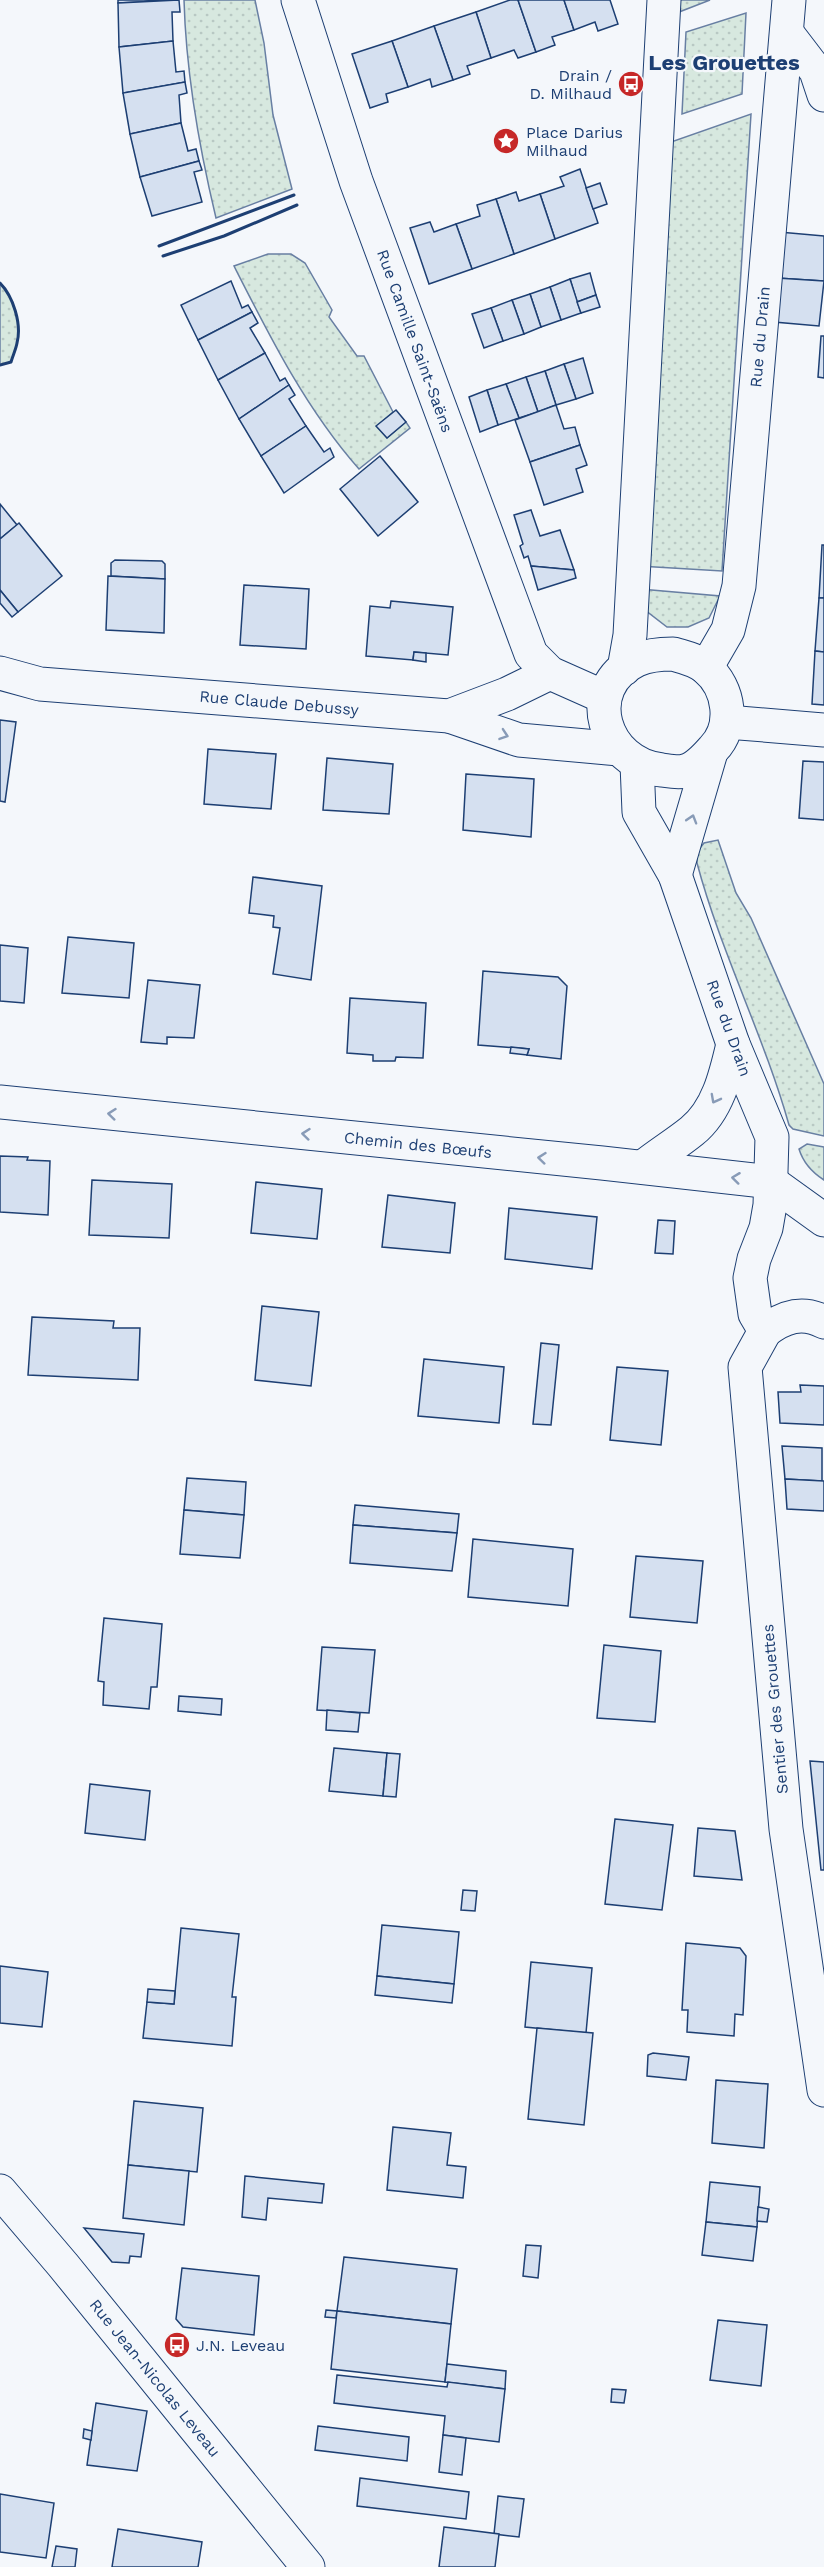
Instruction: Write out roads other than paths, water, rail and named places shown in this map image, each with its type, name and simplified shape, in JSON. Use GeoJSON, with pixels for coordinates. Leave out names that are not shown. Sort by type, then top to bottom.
{"type":"FeatureCollection","features":[{"type":"Feature","properties":{"kind":"street","name":"Rue Camille Saint-Saëns"},"geometry":{"type":"LineString","coordinates":[[298,0],[356,181],[531,654],[550,673]]}},
{"type":"Feature","properties":{"kind":"street"},"geometry":{"type":"LineString","coordinates":[[624,669],[630,635],[664,0]]}},
{"type":"Feature","properties":{"kind":"street","name":"Rue du Drain"},"geometry":{"type":"LineString","coordinates":[[706,668],[728,630],[739,586],[789,0]]}},
{"type":"Feature","properties":{"kind":"street"},"geometry":{"type":"LineString","coordinates":[[787,33],[816,71],[824,96]]}},
{"type":"Feature","properties":{"kind":"street"},"geometry":{"type":"LineString","coordinates":[[449,716],[519,740],[628,756],[658,770],[685,771],[698,764],[721,741],[727,722],[722,687],[706,668],[690,659],[673,654],[652,655],[637,660],[624,669],[612,682],[604,697],[603,714],[608,731],[628,756]]}},
{"type":"Feature","properties":{"kind":"street","name":"Rue Claude Debussy"},"geometry":{"type":"LineString","coordinates":[[0,673],[40,684],[449,716],[507,694],[550,673]]}},
{"type":"Feature","properties":{"kind":"street"},"geometry":{"type":"LineString","coordinates":[[550,673],[604,697]]}},
{"type":"Feature","properties":{"kind":"street"},"geometry":{"type":"LineString","coordinates":[[727,722],[824,730]]}},
{"type":"Feature","properties":{"kind":"street"},"geometry":{"type":"LineString","coordinates":[[675,875],[711,752]]}},
{"type":"Feature","properties":{"kind":"street","name":"Rue du Drain"},"geometry":{"type":"LineString","coordinates":[[628,756],[639,812],[675,875],[733,1044],[772,1137],[771,1182],[766,1228],[754,1259],[750,1278],[754,1314],[765,1331]]}},
{"type":"Feature","properties":{"kind":"street"},"geometry":{"type":"LineString","coordinates":[[643,1167],[694,1130],[706,1114],[718,1096],[733,1044]]}},
{"type":"Feature","properties":{"kind":"street","name":"Chemin des Bœufs"},"geometry":{"type":"LineString","coordinates":[[0,1102],[771,1182],[824,1220]]}},
{"type":"Feature","properties":{"kind":"street"},"geometry":{"type":"LineString","coordinates":[[765,1331],[779,1320],[796,1315],[824,1322]]}},
{"type":"Feature","properties":{"kind":"street","name":"Sentier des Grouettes"},"geometry":{"type":"LineString","coordinates":[[765,1331],[745,1367],[786,1829],[824,2090]]}},
{"type":"Feature","properties":{"kind":"street","name":"Rue Jean-Nicolas Leveau"},"geometry":{"type":"LineString","coordinates":[[0,2191],[63,2265],[308,2567]]}},
{"type":"Feature","properties":{"kind":"place","name":"Drain / D. Milhaud"},"geometry":{"type":"Point","coordinates":[631,84]}},
{"type":"Feature","properties":{"kind":"place","name":"Place Darius Milhaud"},"geometry":{"type":"Point","coordinates":[506,141]}},
{"type":"Feature","properties":{"kind":"place","name":"J.N. Leveau"},"geometry":{"type":"Point","coordinates":[177,2345]}},
{"type":"Feature","properties":{"kind":"district","name":"Les Grouettes"},"geometry":{"type":"Point","coordinates":[724,62]}}]}
